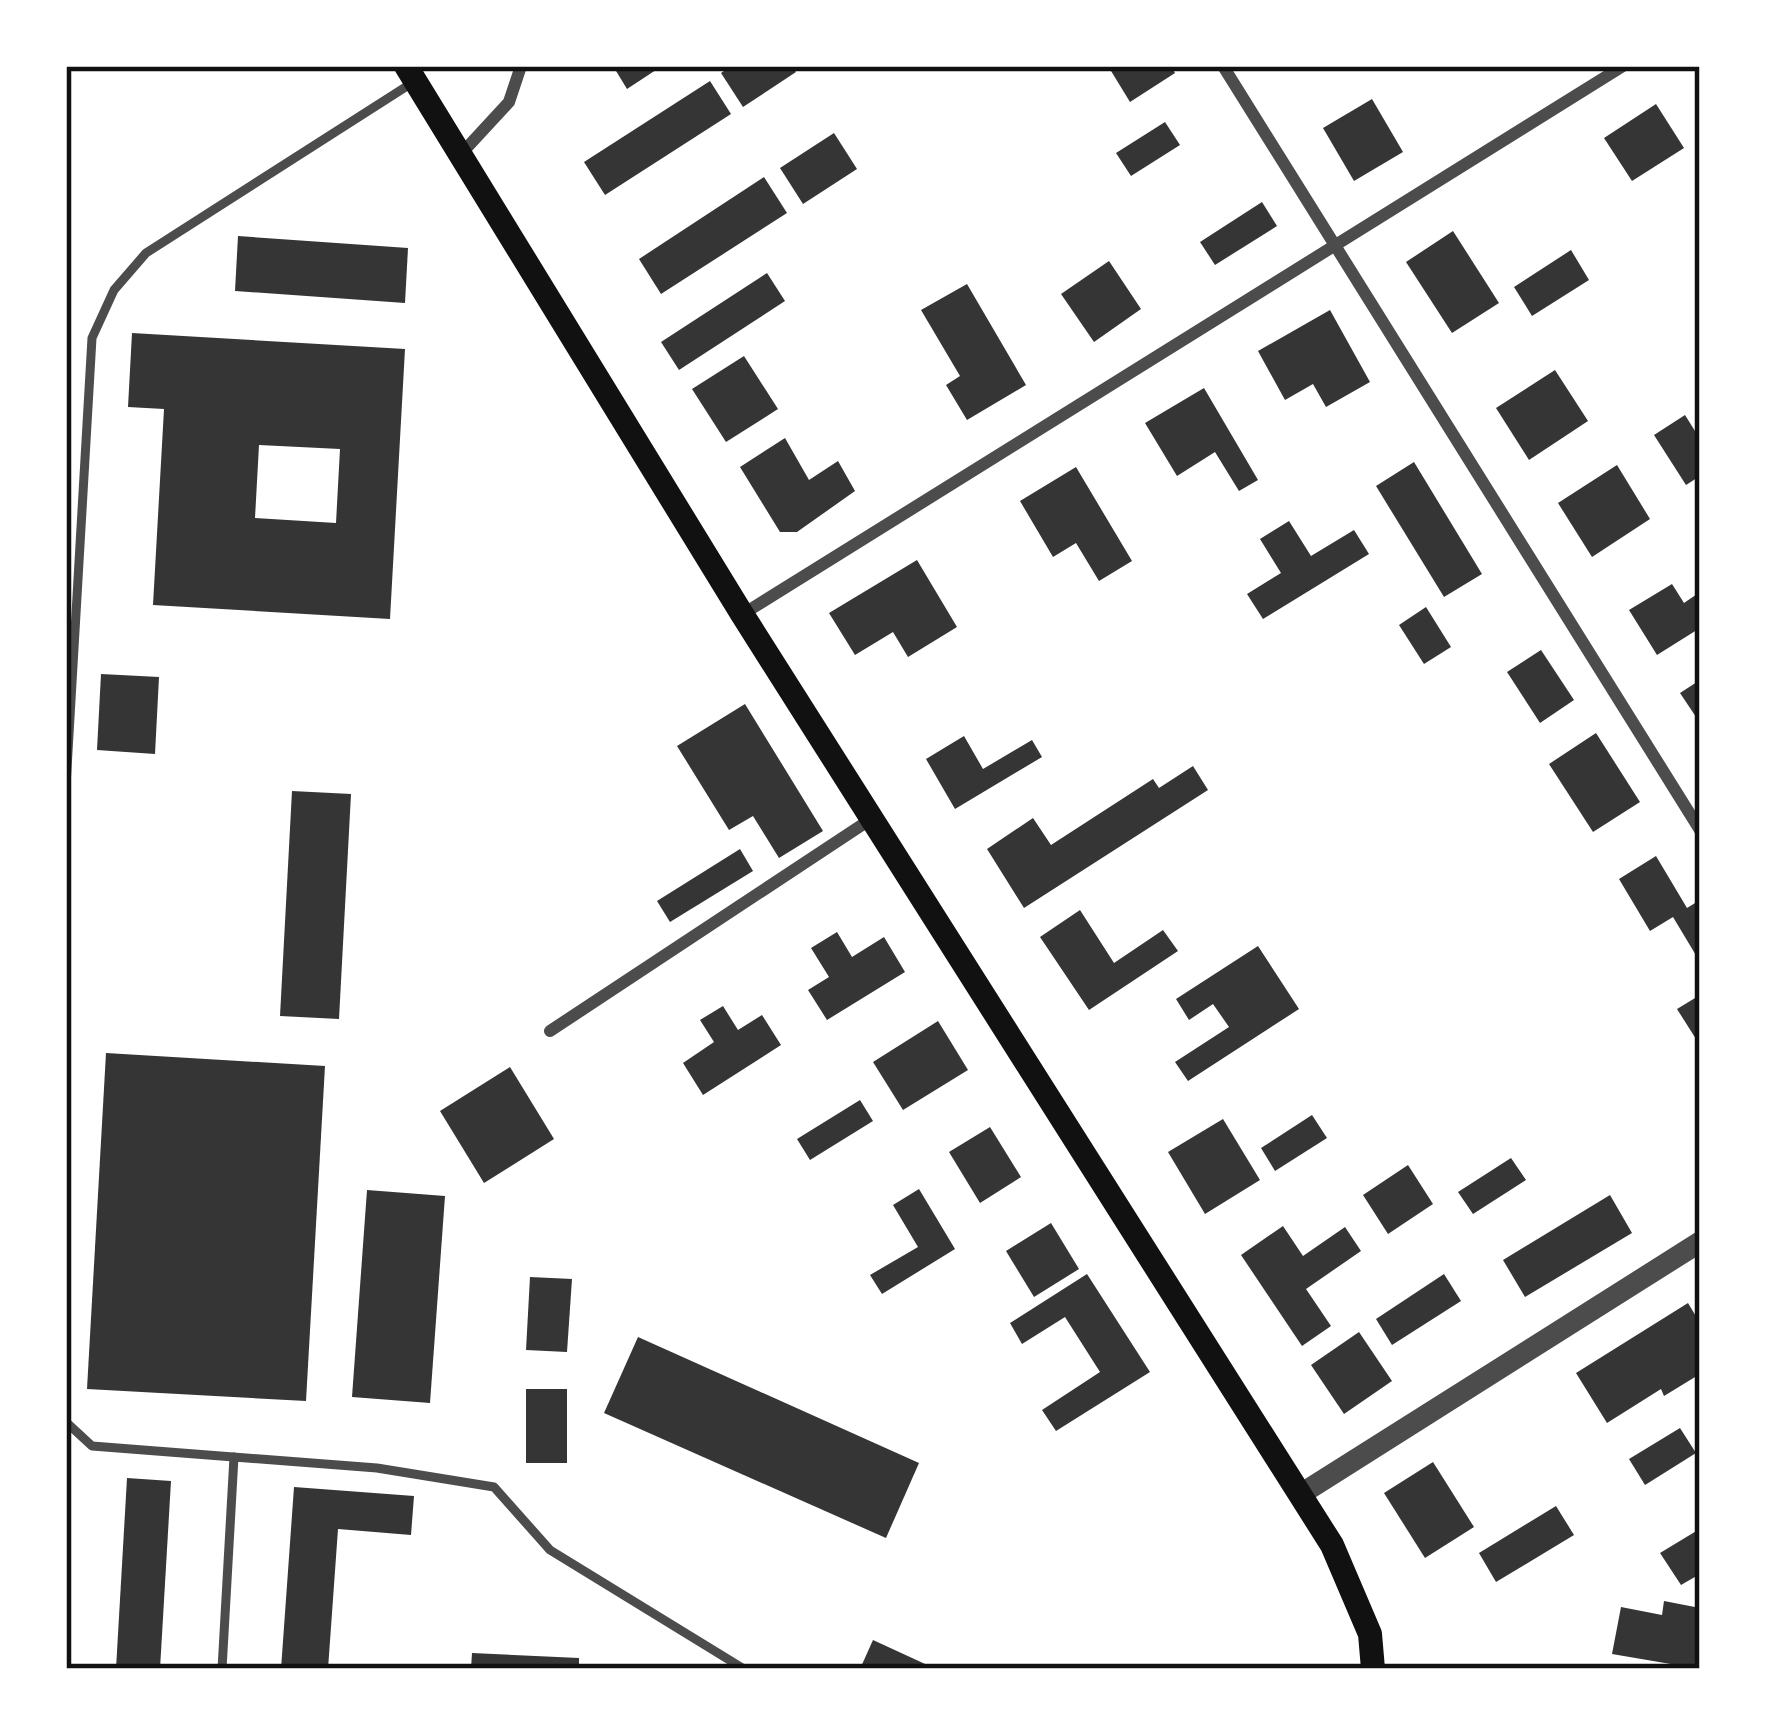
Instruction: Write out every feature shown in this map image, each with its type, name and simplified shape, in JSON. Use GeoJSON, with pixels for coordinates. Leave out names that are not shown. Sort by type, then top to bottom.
{"type":"FeatureCollection","features":[{"type":"Feature","properties":{"kind":"main road"},"geometry":{"type":"LineString","coordinates":[[410,73],[742,614],[1300,1494],[1355,1598],[1370,1634],[1373,1669]]}},
{"type":"Feature","properties":{"kind":"street"},"geometry":{"type":"LineString","coordinates":[[454,144],[509,102],[521,66]]}},
{"type":"Feature","properties":{"kind":"street"},"geometry":{"type":"LineString","coordinates":[[1223,66],[1700,830]]}},
{"type":"Feature","properties":{"kind":"street"},"geometry":{"type":"LineString","coordinates":[[742,614],[1623,66]]}},
{"type":"Feature","properties":{"kind":"street"},"geometry":{"type":"LineString","coordinates":[[550,1031],[871,819]]}},
{"type":"Feature","properties":{"kind":"street"},"geometry":{"type":"LineString","coordinates":[[1300,1494],[1700,1242]]}},
{"type":"Feature","properties":{"kind":"lane"},"geometry":{"type":"LineString","coordinates":[[66,786],[92,338],[114,290],[146,253],[410,73]]}},
{"type":"Feature","properties":{"kind":"lane"},"geometry":{"type":"LineString","coordinates":[[66,1423],[92,1447],[377,1468],[494,1487],[550,1550],[744,1669]]}},
{"type":"Feature","properties":{"kind":"lane"},"geometry":{"type":"LineString","coordinates":[[222,1669],[234,1457]]}},
{"type":"Feature","properties":{"kind":"building"},"geometry":{"type":"Polygon","coordinates":[[[613,66],[662,66],[627,89],[613,66]]]}},
{"type":"Feature","properties":{"kind":"building"},"geometry":{"type":"Polygon","coordinates":[[[731,66],[792,66],[796,72],[743,107],[721,73],[731,66]]]}},
{"type":"Feature","properties":{"kind":"building"},"geometry":{"type":"Polygon","coordinates":[[[1108,66],[1171,66],[1175,73],[1130,102],[1108,66]]]}},
{"type":"Feature","properties":{"kind":"building"},"geometry":{"type":"Polygon","coordinates":[[[710,81],[731,114],[605,195],[584,162],[710,81]]]}},
{"type":"Feature","properties":{"kind":"building"},"geometry":{"type":"Polygon","coordinates":[[[1372,99],[1403,152],[1354,181],[1323,128],[1372,99]]]}},
{"type":"Feature","properties":{"kind":"building"},"geometry":{"type":"Polygon","coordinates":[[[1656,104],[1684,148],[1632,181],[1604,138],[1656,104]]]}},
{"type":"Feature","properties":{"kind":"building"},"geometry":{"type":"Polygon","coordinates":[[[1165,122],[1180,145],[1131,176],[1116,153],[1165,122]]]}},
{"type":"Feature","properties":{"kind":"building"},"geometry":{"type":"Polygon","coordinates":[[[834,133],[857,169],[803,204],[780,168],[834,133]]]}},
{"type":"Feature","properties":{"kind":"building"},"geometry":{"type":"Polygon","coordinates":[[[764,177],[787,213],[661,294],[639,259],[764,177]]]}},
{"type":"Feature","properties":{"kind":"building"},"geometry":{"type":"Polygon","coordinates":[[[1262,202],[1277,226],[1215,265],[1200,242],[1262,202]]]}},
{"type":"Feature","properties":{"kind":"building"},"geometry":{"type":"Polygon","coordinates":[[[1453,231],[1499,303],[1452,333],[1406,262],[1453,231]]]}},
{"type":"Feature","properties":{"kind":"building"},"geometry":{"type":"Polygon","coordinates":[[[238,236],[408,248],[405,303],[235,291],[238,236]]]}},
{"type":"Feature","properties":{"kind":"building"},"geometry":{"type":"Polygon","coordinates":[[[1571,250],[1589,280],[1532,316],[1514,287],[1571,250]]]}},
{"type":"Feature","properties":{"kind":"building"},"geometry":{"type":"Polygon","coordinates":[[[1109,261],[1141,309],[1094,342],[1061,294],[1109,261]]]}},
{"type":"Feature","properties":{"kind":"building"},"geometry":{"type":"Polygon","coordinates":[[[767,273],[785,301],[679,370],[661,342],[767,273]]]}},
{"type":"Feature","properties":{"kind":"building"},"geometry":{"type":"Polygon","coordinates":[[[967,284],[1026,385],[967,420],[946,385],[960,376],[921,310],[967,284]]]}},
{"type":"Feature","properties":{"kind":"building"},"geometry":{"type":"Polygon","coordinates":[[[1330,310],[1370,382],[1326,407],[1313,384],[1285,400],[1258,351],[1330,310]]]}},
{"type":"Feature","properties":{"kind":"building"},"geometry":{"type":"Polygon","coordinates":[[[132,333],[405,349],[390,619],[153,605],[164,409],[128,407],[132,333]],[[259,445],[255,518],[336,523],[340,449],[259,445]]]}},
{"type":"Feature","properties":{"kind":"building"},"geometry":{"type":"Polygon","coordinates":[[[744,356],[778,409],[726,442],[692,389],[744,356]]]}},
{"type":"Feature","properties":{"kind":"building"},"geometry":{"type":"Polygon","coordinates":[[[1555,370],[1588,421],[1529,460],[1496,408],[1555,370]]]}},
{"type":"Feature","properties":{"kind":"building"},"geometry":{"type":"Polygon","coordinates":[[[1204,388],[1258,480],[1239,491],[1215,452],[1177,476],[1145,423],[1204,388]]]}},
{"type":"Feature","properties":{"kind":"building"},"geometry":{"type":"Polygon","coordinates":[[[1685,415],[1700,439],[1700,476],[1686,485],[1654,435],[1685,415]]]}},
{"type":"Feature","properties":{"kind":"building"},"geometry":{"type":"Polygon","coordinates":[[[785,438],[809,480],[838,461],[855,491],[797,532],[780,532],[740,467],[785,438]]]}},
{"type":"Feature","properties":{"kind":"building"},"geometry":{"type":"Polygon","coordinates":[[[1414,462],[1482,574],[1444,597],[1376,486],[1414,462]]]}},
{"type":"Feature","properties":{"kind":"building"},"geometry":{"type":"Polygon","coordinates":[[[1617,465],[1650,519],[1592,557],[1558,503],[1617,465]]]}},
{"type":"Feature","properties":{"kind":"building"},"geometry":{"type":"Polygon","coordinates":[[[1076,467],[1132,561],[1099,581],[1076,543],[1053,557],[1020,501],[1076,467]]]}},
{"type":"Feature","properties":{"kind":"building"},"geometry":{"type":"Polygon","coordinates":[[[1289,521],[1311,556],[1354,530],[1369,554],[1263,619],[1247,594],[1281,573],[1260,539],[1289,521]]]}},
{"type":"Feature","properties":{"kind":"building"},"geometry":{"type":"Polygon","coordinates":[[[917,560],[957,627],[908,657],[893,632],[855,655],[829,613],[917,560]]]}},
{"type":"Feature","properties":{"kind":"building"},"geometry":{"type":"Polygon","coordinates":[[[1672,584],[1684,603],[1700,592],[1700,628],[1657,655],[1629,610],[1672,584]]]}},
{"type":"Feature","properties":{"kind":"building"},"geometry":{"type":"Polygon","coordinates":[[[1426,607],[1451,647],[1424,664],[1399,625],[1426,607]]]}},
{"type":"Feature","properties":{"kind":"building"},"geometry":{"type":"Polygon","coordinates":[[[1541,650],[1574,700],[1540,723],[1507,672],[1541,650]]]}},
{"type":"Feature","properties":{"kind":"building"},"geometry":{"type":"Polygon","coordinates":[[[101,674],[159,677],[155,754],[97,750],[101,674]]]}},
{"type":"Feature","properties":{"kind":"building"},"geometry":{"type":"Polygon","coordinates":[[[1700,680],[1700,723],[1680,693],[1700,680]]]}},
{"type":"Feature","properties":{"kind":"building"},"geometry":{"type":"Polygon","coordinates":[[[745,704],[823,831],[779,858],[753,816],[729,830],[677,746],[745,704]]]}},
{"type":"Feature","properties":{"kind":"building"},"geometry":{"type":"Polygon","coordinates":[[[1596,733],[1640,802],[1593,832],[1549,764],[1596,733]]]}},
{"type":"Feature","properties":{"kind":"building"},"geometry":{"type":"Polygon","coordinates":[[[964,736],[983,769],[1032,740],[1042,757],[955,809],[926,759],[964,736]]]}},
{"type":"Feature","properties":{"kind":"building"},"geometry":{"type":"Polygon","coordinates":[[[1193,766],[1208,790],[1024,908],[987,849],[1033,818],[1051,845],[1153,779],[1159,788],[1193,766]]]}},
{"type":"Feature","properties":{"kind":"building"},"geometry":{"type":"Polygon","coordinates":[[[292,791],[351,794],[339,1019],[280,1016],[292,791]]]}},
{"type":"Feature","properties":{"kind":"building"},"geometry":{"type":"Polygon","coordinates":[[[740,849],[753,871],[670,922],[657,901],[740,849]]]}},
{"type":"Feature","properties":{"kind":"building"},"geometry":{"type":"Polygon","coordinates":[[[1656,856],[1687,908],[1700,900],[1700,962],[1673,917],[1650,931],[1619,879],[1656,856]]]}},
{"type":"Feature","properties":{"kind":"building"},"geometry":{"type":"Polygon","coordinates":[[[1080,910],[1114,963],[1163,930],[1178,951],[1089,1010],[1040,937],[1080,910]]]}},
{"type":"Feature","properties":{"kind":"building"},"geometry":{"type":"Polygon","coordinates":[[[837,932],[852,957],[884,937],[905,972],[827,1020],[808,990],[829,977],[811,948],[837,932]]]}},
{"type":"Feature","properties":{"kind":"building"},"geometry":{"type":"Polygon","coordinates":[[[1258,946],[1299,1009],[1188,1081],[1175,1062],[1229,1027],[1213,1004],[1189,1020],[1176,999],[1258,946]]]}},
{"type":"Feature","properties":{"kind":"building"},"geometry":{"type":"Polygon","coordinates":[[[1700,995],[1700,1037],[1696,1039],[1677,1009],[1700,995]]]}},
{"type":"Feature","properties":{"kind":"building"},"geometry":{"type":"Polygon","coordinates":[[[723,1006],[738,1030],[762,1015],[781,1045],[703,1095],[683,1063],[714,1042],[700,1020],[723,1006]]]}},
{"type":"Feature","properties":{"kind":"building"},"geometry":{"type":"Polygon","coordinates":[[[938,1021],[968,1070],[903,1110],[873,1062],[938,1021]]]}},
{"type":"Feature","properties":{"kind":"building"},"geometry":{"type":"Polygon","coordinates":[[[106,1053],[325,1066],[306,1401],[87,1389],[106,1053]]]}},
{"type":"Feature","properties":{"kind":"building"},"geometry":{"type":"Polygon","coordinates":[[[510,1067],[554,1139],[484,1183],[440,1111],[510,1067]]]}},
{"type":"Feature","properties":{"kind":"building"},"geometry":{"type":"Polygon","coordinates":[[[860,1100],[873,1121],[810,1160],[797,1139],[860,1100]]]}},
{"type":"Feature","properties":{"kind":"building"},"geometry":{"type":"Polygon","coordinates":[[[1312,1115],[1327,1138],[1275,1171],[1261,1148],[1312,1115]]]}},
{"type":"Feature","properties":{"kind":"building"},"geometry":{"type":"Polygon","coordinates":[[[1223,1119],[1260,1180],[1205,1214],[1168,1152],[1223,1119]]]}},
{"type":"Feature","properties":{"kind":"building"},"geometry":{"type":"Polygon","coordinates":[[[990,1127],[1021,1177],[980,1203],[949,1152],[990,1127]]]}},
{"type":"Feature","properties":{"kind":"building"},"geometry":{"type":"Polygon","coordinates":[[[1511,1158],[1526,1180],[1473,1214],[1458,1192],[1511,1158]]]}},
{"type":"Feature","properties":{"kind":"building"},"geometry":{"type":"Polygon","coordinates":[[[1408,1165],[1433,1204],[1388,1234],[1363,1195],[1408,1165]]]}},
{"type":"Feature","properties":{"kind":"building"},"geometry":{"type":"Polygon","coordinates":[[[919,1189],[955,1249],[882,1294],[870,1275],[918,1247],[893,1205],[919,1189]]]}},
{"type":"Feature","properties":{"kind":"building"},"geometry":{"type":"Polygon","coordinates":[[[367,1190],[445,1196],[430,1403],[352,1397],[367,1190]]]}},
{"type":"Feature","properties":{"kind":"building"},"geometry":{"type":"Polygon","coordinates":[[[1610,1195],[1632,1233],[1525,1297],[1503,1260],[1610,1195]]]}},
{"type":"Feature","properties":{"kind":"building"},"geometry":{"type":"Polygon","coordinates":[[[1051,1223],[1079,1269],[1034,1297],[1006,1251],[1051,1223]]]}},
{"type":"Feature","properties":{"kind":"building"},"geometry":{"type":"Polygon","coordinates":[[[1283,1226],[1303,1256],[1345,1227],[1361,1251],[1306,1289],[1331,1326],[1302,1346],[1241,1255],[1283,1226]]]}},
{"type":"Feature","properties":{"kind":"building"},"geometry":{"type":"Polygon","coordinates":[[[1087,1274],[1150,1372],[1056,1431],[1042,1410],[1100,1372],[1065,1317],[1022,1344],[1010,1323],[1087,1274]]]}},
{"type":"Feature","properties":{"kind":"building"},"geometry":{"type":"Polygon","coordinates":[[[1444,1274],[1461,1301],[1392,1345],[1376,1319],[1444,1274]]]}},
{"type":"Feature","properties":{"kind":"building"},"geometry":{"type":"Polygon","coordinates":[[[530,1277],[572,1279],[567,1352],[526,1350],[530,1277]]]}},
{"type":"Feature","properties":{"kind":"building"},"geometry":{"type":"Polygon","coordinates":[[[1688,1303],[1700,1323],[1700,1374],[1664,1396],[1661,1389],[1607,1423],[1576,1373],[1688,1303]]]}},
{"type":"Feature","properties":{"kind":"building"},"geometry":{"type":"Polygon","coordinates":[[[1359,1332],[1392,1381],[1344,1414],[1311,1365],[1359,1332]]]}},
{"type":"Feature","properties":{"kind":"building"},"geometry":{"type":"Polygon","coordinates":[[[638,1337],[919,1463],[886,1538],[604,1413],[638,1337]]]}},
{"type":"Feature","properties":{"kind":"building"},"geometry":{"type":"Polygon","coordinates":[[[526,1389],[567,1389],[567,1463],[526,1463],[526,1389]]]}},
{"type":"Feature","properties":{"kind":"building"},"geometry":{"type":"Polygon","coordinates":[[[1680,1428],[1696,1453],[1645,1485],[1629,1459],[1680,1428]]]}},
{"type":"Feature","properties":{"kind":"building"},"geometry":{"type":"Polygon","coordinates":[[[1433,1462],[1474,1527],[1425,1558],[1384,1493],[1433,1462]]]}},
{"type":"Feature","properties":{"kind":"building"},"geometry":{"type":"Polygon","coordinates":[[[127,1478],[171,1481],[160,1669],[116,1669],[127,1478]]]}},
{"type":"Feature","properties":{"kind":"building"},"geometry":{"type":"Polygon","coordinates":[[[294,1487],[414,1496],[411,1535],[338,1529],[328,1669],[281,1669],[294,1487]]]}},
{"type":"Feature","properties":{"kind":"building"},"geometry":{"type":"Polygon","coordinates":[[[1556,1506],[1574,1535],[1496,1582],[1479,1553],[1556,1506]]]}},
{"type":"Feature","properties":{"kind":"building"},"geometry":{"type":"Polygon","coordinates":[[[1698,1530],[1700,1574],[1681,1585],[1660,1553],[1698,1530]]]}},
{"type":"Feature","properties":{"kind":"building"},"geometry":{"type":"Polygon","coordinates":[[[1664,1601],[1700,1608],[1700,1669],[1612,1654],[1621,1607],[1662,1615],[1664,1601]]]}},
{"type":"Feature","properties":{"kind":"building"},"geometry":{"type":"Polygon","coordinates":[[[873,1640],[936,1669],[860,1669],[873,1640]]]}},
{"type":"Feature","properties":{"kind":"building"},"geometry":{"type":"Polygon","coordinates":[[[472,1653],[579,1658],[579,1669],[471,1669],[472,1653]]]}}]}
